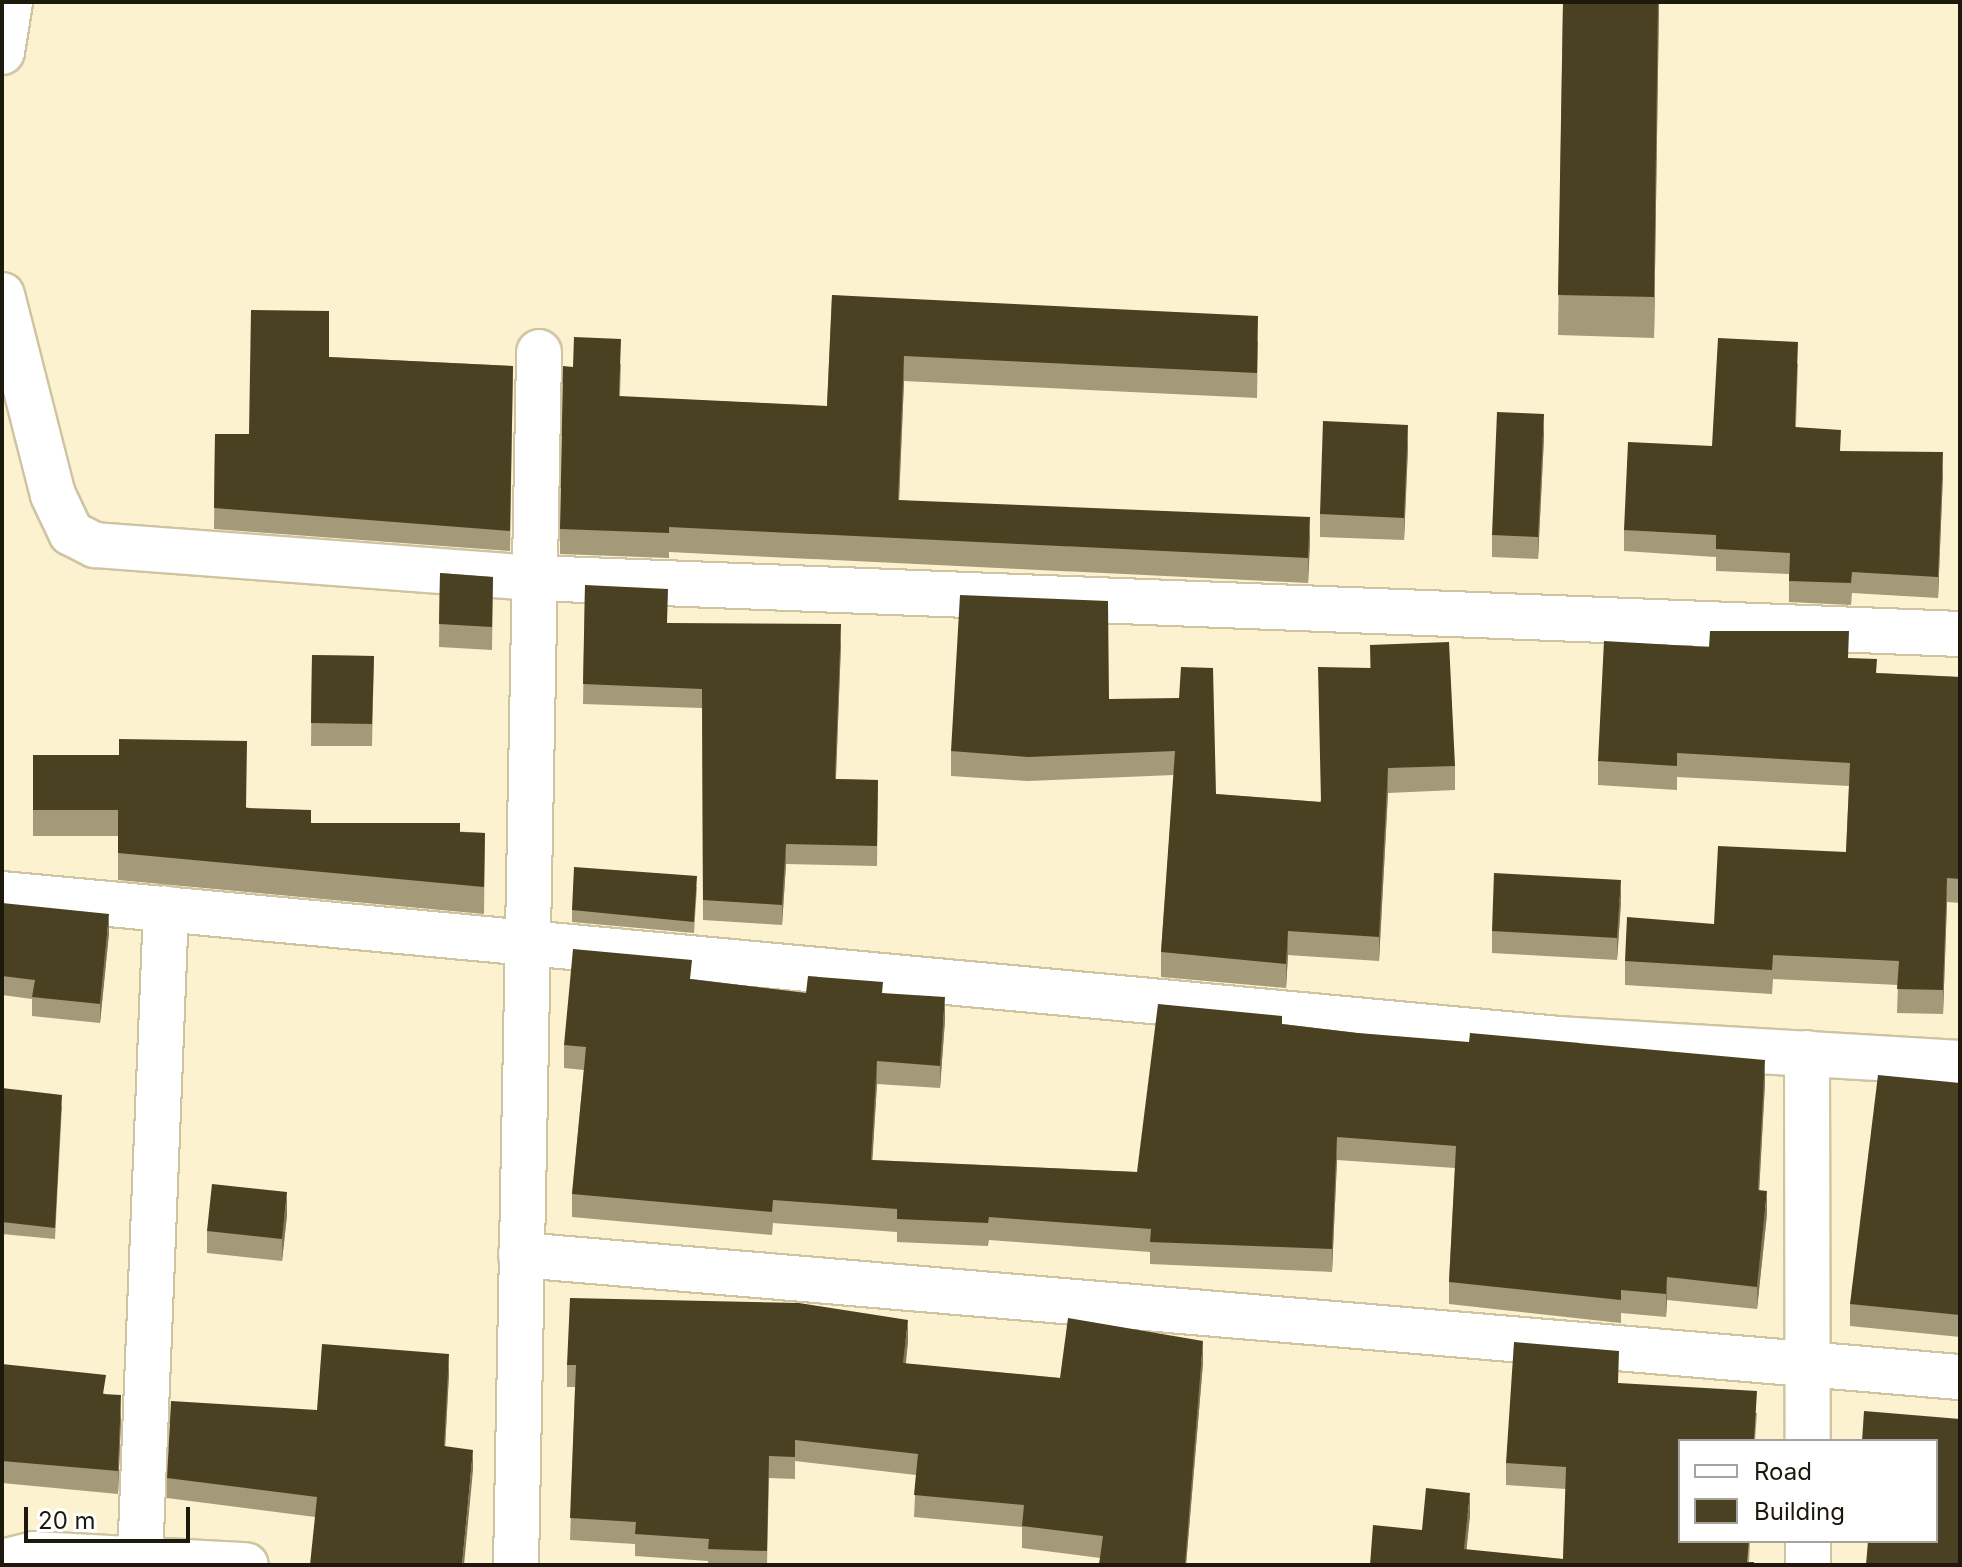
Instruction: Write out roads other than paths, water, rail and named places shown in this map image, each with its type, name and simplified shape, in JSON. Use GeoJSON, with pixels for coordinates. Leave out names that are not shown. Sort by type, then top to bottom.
{"type":"FeatureCollection","features":[{"type":"Feature","properties":{"kind":"street"},"geometry":{"type":"LineString","coordinates":[[2,52],[10,2]]}},
{"type":"Feature","properties":{"kind":"street"},"geometry":{"type":"LineString","coordinates":[[2,295],[53,495],[71,533],[95,545],[535,578],[1960,634]]}},
{"type":"Feature","properties":{"kind":"street"},"geometry":{"type":"LineString","coordinates":[[516,1565],[539,352]]}},
{"type":"Feature","properties":{"kind":"street"},"geometry":{"type":"LineString","coordinates":[[2,894],[1558,1039],[1960,1063]]}},
{"type":"Feature","properties":{"kind":"street"},"geometry":{"type":"LineString","coordinates":[[140,1559],[166,909]]}},
{"type":"Feature","properties":{"kind":"street"},"geometry":{"type":"LineString","coordinates":[[1807,1053],[1808,1439]]}},
{"type":"Feature","properties":{"kind":"street"},"geometry":{"type":"LineString","coordinates":[[521,1255],[1808,1360],[1960,1377]]}},
{"type":"Feature","properties":{"kind":"street"},"geometry":{"type":"LineString","coordinates":[[1808,1543],[1808,1565]]}},
{"type":"Feature","properties":{"kind":"street"},"geometry":{"type":"LineString","coordinates":[[2,1562],[13,1554],[246,1565]]}}]}
